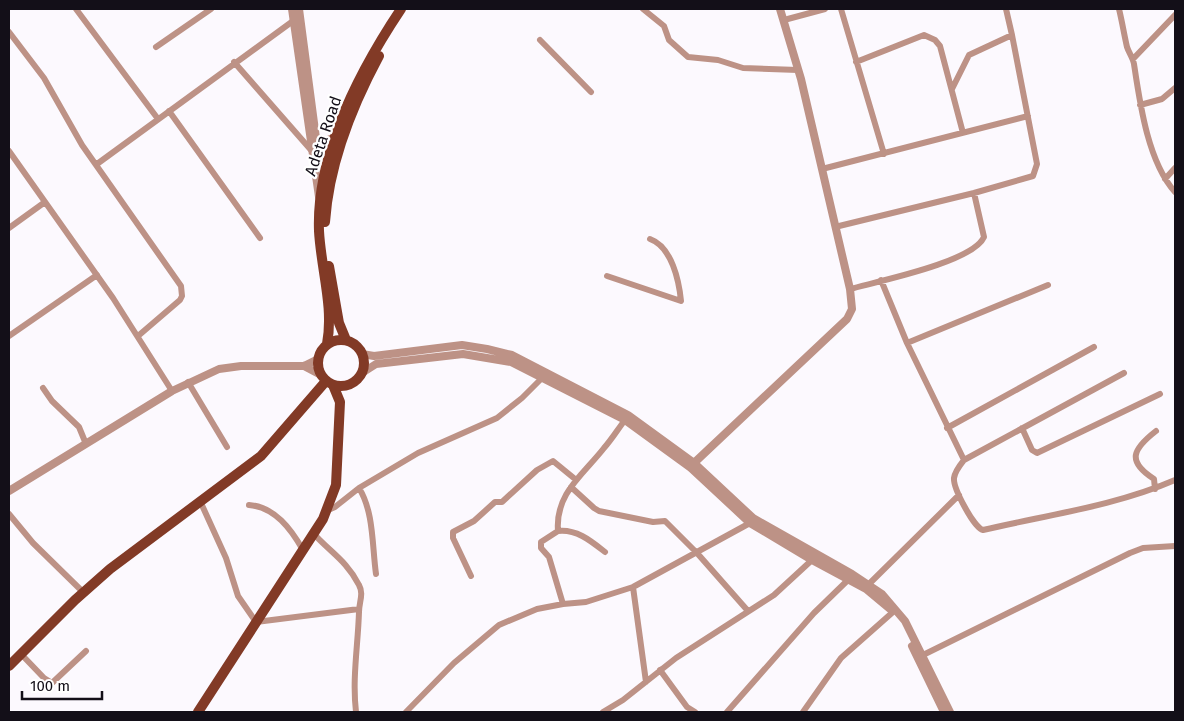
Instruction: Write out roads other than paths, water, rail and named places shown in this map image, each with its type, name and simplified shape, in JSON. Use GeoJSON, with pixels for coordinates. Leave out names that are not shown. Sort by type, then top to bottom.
{"type":"FeatureCollection","features":[{"type":"Feature","properties":{"kind":"main road","name":"Adeta Road"},"geometry":{"type":"LineString","coordinates":[[346,340],[339,323],[325,232],[331,173],[342,139],[401,9]]}},
{"type":"Feature","properties":{"kind":"main road","name":"Adeta Road"},"geometry":{"type":"LineString","coordinates":[[327,344],[330,326],[320,241],[319,201],[323,177],[336,136],[360,80],[395,24],[409,9]]}},
{"type":"Feature","properties":{"kind":"main road"},"geometry":{"type":"LineString","coordinates":[[198,712],[303,550],[326,511],[336,485],[340,402],[349,385],[362,373],[364,364],[362,354],[356,345],[346,340],[327,344],[321,351],[318,359],[327,380],[340,402]]}},
{"type":"Feature","properties":{"kind":"main road"},"geometry":{"type":"LineString","coordinates":[[327,380],[349,385]]}},
{"type":"Feature","properties":{"kind":"main road"},"geometry":{"type":"LineString","coordinates":[[9,666],[83,592],[110,569],[201,503],[261,456],[327,380]]}},
{"type":"Feature","properties":{"kind":"street"},"geometry":{"type":"LineString","coordinates":[[76,9],[158,119]]}},
{"type":"Feature","properties":{"kind":"street"},"geometry":{"type":"LineString","coordinates":[[156,47],[211,9]]}},
{"type":"Feature","properties":{"kind":"street"},"geometry":{"type":"LineString","coordinates":[[292,9],[319,201]]}},
{"type":"Feature","properties":{"kind":"street"},"geometry":{"type":"LineString","coordinates":[[299,9],[316,138],[322,142],[336,136]]}},
{"type":"Feature","properties":{"kind":"street"},"geometry":{"type":"LineString","coordinates":[[643,9],[664,26],[669,40],[688,57],[718,60],[743,68],[798,70]]}},
{"type":"Feature","properties":{"kind":"street"},"geometry":{"type":"LineString","coordinates":[[694,463],[847,319],[852,310],[850,289],[822,169],[798,70],[780,9]]}},
{"type":"Feature","properties":{"kind":"street"},"geometry":{"type":"LineString","coordinates":[[784,20],[825,9]]}},
{"type":"Feature","properties":{"kind":"street"},"geometry":{"type":"LineString","coordinates":[[841,9],[884,154]]}},
{"type":"Feature","properties":{"kind":"street"},"geometry":{"type":"LineString","coordinates":[[835,227],[974,194],[1033,176],[1036,173],[1038,164],[1006,9]]}},
{"type":"Feature","properties":{"kind":"street"},"geometry":{"type":"LineString","coordinates":[[1119,9],[1127,48],[1133,59],[1140,105],[1164,179],[1175,192]]}},
{"type":"Feature","properties":{"kind":"street"},"geometry":{"type":"LineString","coordinates":[[1133,59],[1175,16]]}},
{"type":"Feature","properties":{"kind":"street"},"geometry":{"type":"LineString","coordinates":[[97,164],[234,62],[293,22]]}},
{"type":"Feature","properties":{"kind":"street"},"geometry":{"type":"LineString","coordinates":[[9,32],[44,78],[82,145],[97,164],[183,291],[180,300],[138,336]]}},
{"type":"Feature","properties":{"kind":"street"},"geometry":{"type":"LineString","coordinates":[[856,62],[924,34],[929,36],[940,46],[963,133]]}},
{"type":"Feature","properties":{"kind":"street"},"geometry":{"type":"LineString","coordinates":[[952,89],[969,55],[1012,35]]}},
{"type":"Feature","properties":{"kind":"street"},"geometry":{"type":"LineString","coordinates":[[540,40],[592,92]]}},
{"type":"Feature","properties":{"kind":"street"},"geometry":{"type":"LineString","coordinates":[[234,62],[311,150]]}},
{"type":"Feature","properties":{"kind":"street"},"geometry":{"type":"LineString","coordinates":[[1140,105],[1162,99],[1175,88]]}},
{"type":"Feature","properties":{"kind":"street"},"geometry":{"type":"LineString","coordinates":[[169,111],[260,238]]}},
{"type":"Feature","properties":{"kind":"street"},"geometry":{"type":"LineString","coordinates":[[822,169],[1028,116]]}},
{"type":"Feature","properties":{"kind":"street"},"geometry":{"type":"LineString","coordinates":[[9,151],[97,275],[172,391]]}},
{"type":"Feature","properties":{"kind":"street"},"geometry":{"type":"LineString","coordinates":[[1164,179],[1175,168]]}},
{"type":"Feature","properties":{"kind":"street"},"geometry":{"type":"LineString","coordinates":[[850,289],[947,262],[974,250],[979,246],[984,237],[974,194]]}},
{"type":"Feature","properties":{"kind":"street"},"geometry":{"type":"LineString","coordinates":[[9,228],[45,202]]}},
{"type":"Feature","properties":{"kind":"street"},"geometry":{"type":"LineString","coordinates":[[607,276],[681,301],[680,288],[669,258],[662,248],[650,239]]}},
{"type":"Feature","properties":{"kind":"street"},"geometry":{"type":"LineString","coordinates":[[9,336],[97,275]]}},
{"type":"Feature","properties":{"kind":"street"},"geometry":{"type":"LineString","coordinates":[[881,280],[907,343],[964,460]]}},
{"type":"Feature","properties":{"kind":"street"},"geometry":{"type":"LineString","coordinates":[[907,343],[1048,285]]}},
{"type":"Feature","properties":{"kind":"street"},"geometry":{"type":"LineString","coordinates":[[362,354],[374,356],[462,345],[512,355],[543,377],[625,420],[691,468],[750,523],[869,584],[882,594],[897,610],[923,655],[944,712]]}},
{"type":"Feature","properties":{"kind":"street"},"geometry":{"type":"LineString","coordinates":[[947,428],[1094,347]]}},
{"type":"Feature","properties":{"kind":"street"},"geometry":{"type":"LineString","coordinates":[[362,373],[376,364],[463,354],[511,362],[532,368],[628,415],[694,463],[753,518],[812,560],[866,589],[893,612],[901,623],[950,712]]}},
{"type":"Feature","properties":{"kind":"street"},"geometry":{"type":"LineString","coordinates":[[9,491],[188,382],[219,369],[240,366],[304,366],[318,359]]}},
{"type":"Feature","properties":{"kind":"street"},"geometry":{"type":"LineString","coordinates":[[304,366],[327,380]]}},
{"type":"Feature","properties":{"kind":"street"},"geometry":{"type":"LineString","coordinates":[[1124,373],[964,460],[954,476],[959,495],[976,527],[983,530],[1118,499],[1155,489],[1175,480]]}},
{"type":"Feature","properties":{"kind":"street"},"geometry":{"type":"LineString","coordinates":[[326,511],[335,507],[359,488],[418,453],[497,418],[522,398],[543,377]]}},
{"type":"Feature","properties":{"kind":"street"},"geometry":{"type":"LineString","coordinates":[[188,382],[227,447]]}},
{"type":"Feature","properties":{"kind":"street"},"geometry":{"type":"LineString","coordinates":[[43,388],[52,401],[79,427],[86,444]]}},
{"type":"Feature","properties":{"kind":"street"},"geometry":{"type":"LineString","coordinates":[[1022,428],[1032,450],[1037,453],[1160,394]]}},
{"type":"Feature","properties":{"kind":"street"},"geometry":{"type":"LineString","coordinates":[[558,531],[560,515],[570,487],[575,479],[604,450],[625,420]]}},
{"type":"Feature","properties":{"kind":"street"},"geometry":{"type":"LineString","coordinates":[[1155,489],[1154,479],[1138,464],[1136,452],[1140,444],[1156,431]]}},
{"type":"Feature","properties":{"kind":"street"},"geometry":{"type":"LineString","coordinates":[[471,576],[453,538],[453,532],[474,521],[495,502],[502,502],[537,470],[553,461],[575,479]]}},
{"type":"Feature","properties":{"kind":"street"},"geometry":{"type":"LineString","coordinates":[[570,487],[600,511],[653,522],[665,521],[697,553],[748,611]]}},
{"type":"Feature","properties":{"kind":"street"},"geometry":{"type":"LineString","coordinates":[[359,488],[366,498],[376,574]]}},
{"type":"Feature","properties":{"kind":"street"},"geometry":{"type":"LineString","coordinates":[[869,584],[959,495]]}},
{"type":"Feature","properties":{"kind":"street"},"geometry":{"type":"LineString","coordinates":[[201,503],[226,558],[238,596],[256,622],[359,609]]}},
{"type":"Feature","properties":{"kind":"street"},"geometry":{"type":"LineString","coordinates":[[249,505],[260,506],[281,520],[303,550]]}},
{"type":"Feature","properties":{"kind":"street"},"geometry":{"type":"LineString","coordinates":[[9,514],[33,542],[83,592]]}},
{"type":"Feature","properties":{"kind":"street"},"geometry":{"type":"LineString","coordinates":[[406,712],[454,662],[499,625],[537,610],[563,604],[586,602],[633,587],[750,523]]}},
{"type":"Feature","properties":{"kind":"street"},"geometry":{"type":"LineString","coordinates":[[563,604],[549,558],[541,548],[541,542],[558,531],[568,531],[580,535],[605,552]]}},
{"type":"Feature","properties":{"kind":"street"},"geometry":{"type":"LineString","coordinates":[[313,534],[336,554],[360,587],[362,599],[359,609],[355,672],[356,712]]}},
{"type":"Feature","properties":{"kind":"street"},"geometry":{"type":"LineString","coordinates":[[923,655],[1122,557],[1143,548],[1175,546]]}},
{"type":"Feature","properties":{"kind":"street"},"geometry":{"type":"LineString","coordinates":[[608,711],[660,670],[774,595],[812,560]]}},
{"type":"Feature","properties":{"kind":"street"},"geometry":{"type":"LineString","coordinates":[[730,711],[814,613],[848,579]]}},
{"type":"Feature","properties":{"kind":"street"},"geometry":{"type":"LineString","coordinates":[[633,587],[646,682]]}},
{"type":"Feature","properties":{"kind":"street"},"geometry":{"type":"LineString","coordinates":[[808,711],[841,658],[893,612]]}},
{"type":"Feature","properties":{"kind":"street"},"geometry":{"type":"LineString","coordinates":[[21,654],[44,678],[52,683],[86,651]]}},
{"type":"Feature","properties":{"kind":"street"},"geometry":{"type":"LineString","coordinates":[[660,670],[687,707],[695,712]]}}]}
